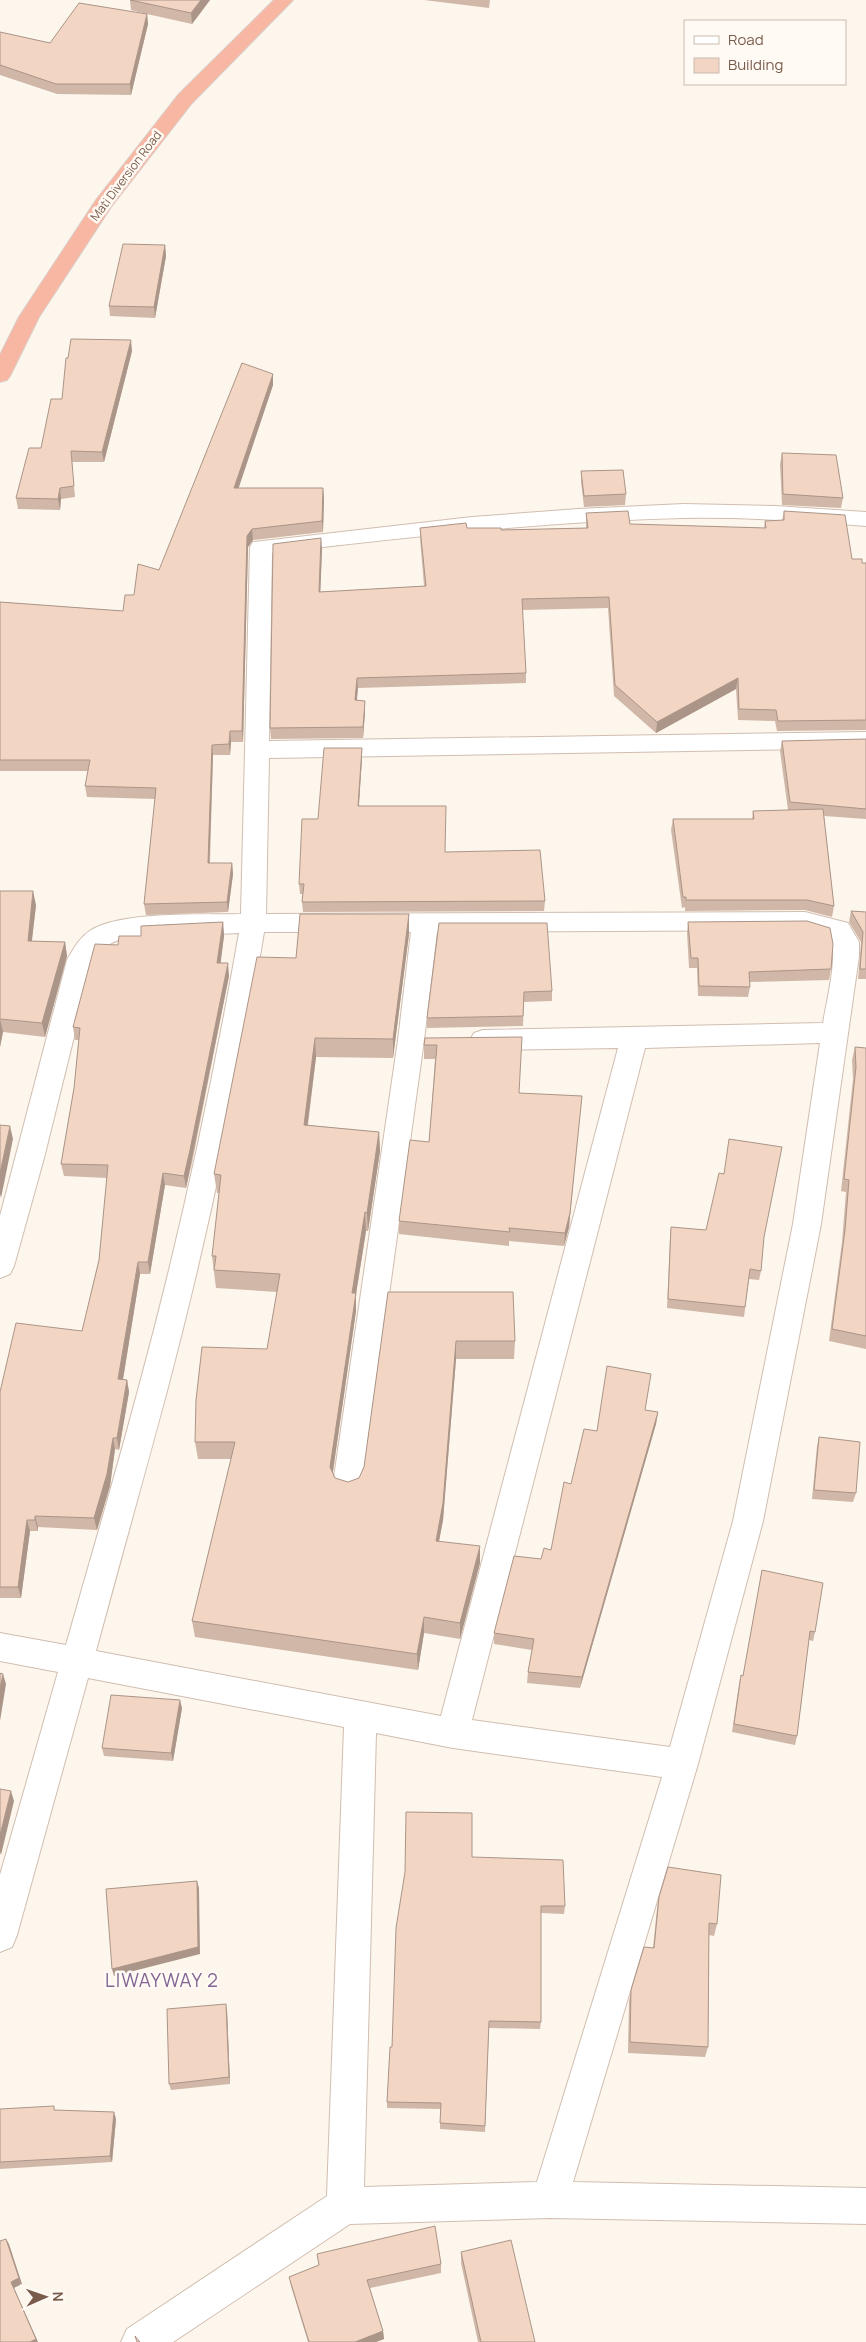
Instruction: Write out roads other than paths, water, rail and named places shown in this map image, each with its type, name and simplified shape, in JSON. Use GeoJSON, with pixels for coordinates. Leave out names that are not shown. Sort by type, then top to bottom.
{"type":"FeatureCollection","features":[{"type":"Feature","properties":{"kind":"highway","name":"Mati Diversion Road"},"geometry":{"type":"LineString","coordinates":[[0,376],[29,317],[103,204],[185,99],[284,0]]}},
{"type":"Feature","properties":{"kind":"street"},"geometry":{"type":"LineString","coordinates":[[0,1935],[152,1390],[206,1172],[235,1031],[252,923],[261,547],[494,522],[574,516],[686,511],[797,513],[866,519]]}},
{"type":"Feature","properties":{"kind":"street"},"geometry":{"type":"LineString","coordinates":[[257,750],[866,740]]}},
{"type":"Feature","properties":{"kind":"street"},"geometry":{"type":"LineString","coordinates":[[0,1266],[80,960],[87,947],[101,936],[122,929],[252,923],[805,921],[838,930],[846,942],[846,956],[807,1224],[748,1521],[682,1764],[550,2200]]}},
{"type":"Feature","properties":{"kind":"street"},"geometry":{"type":"LineString","coordinates":[[348,1484],[421,1040],[425,923]]}},
{"type":"Feature","properties":{"kind":"street"},"geometry":{"type":"LineString","coordinates":[[460,1040],[834,1033]]}},
{"type":"Feature","properties":{"kind":"street"},"geometry":{"type":"LineString","coordinates":[[453,1733],[634,1038]]}},
{"type":"Feature","properties":{"kind":"street"},"geometry":{"type":"LineString","coordinates":[[0,1647],[360,1717],[453,1733],[682,1764]]}},
{"type":"Feature","properties":{"kind":"street"},"geometry":{"type":"LineString","coordinates":[[345,2206],[360,1717]]}},
{"type":"Feature","properties":{"kind":"street"},"geometry":{"type":"LineString","coordinates":[[140,2342],[345,2206],[550,2200],[866,2206]]}},
{"type":"Feature","properties":{"kind":"district","name":"LIWAYWAY 2"},"geometry":{"type":"Point","coordinates":[162,1980]}}]}
